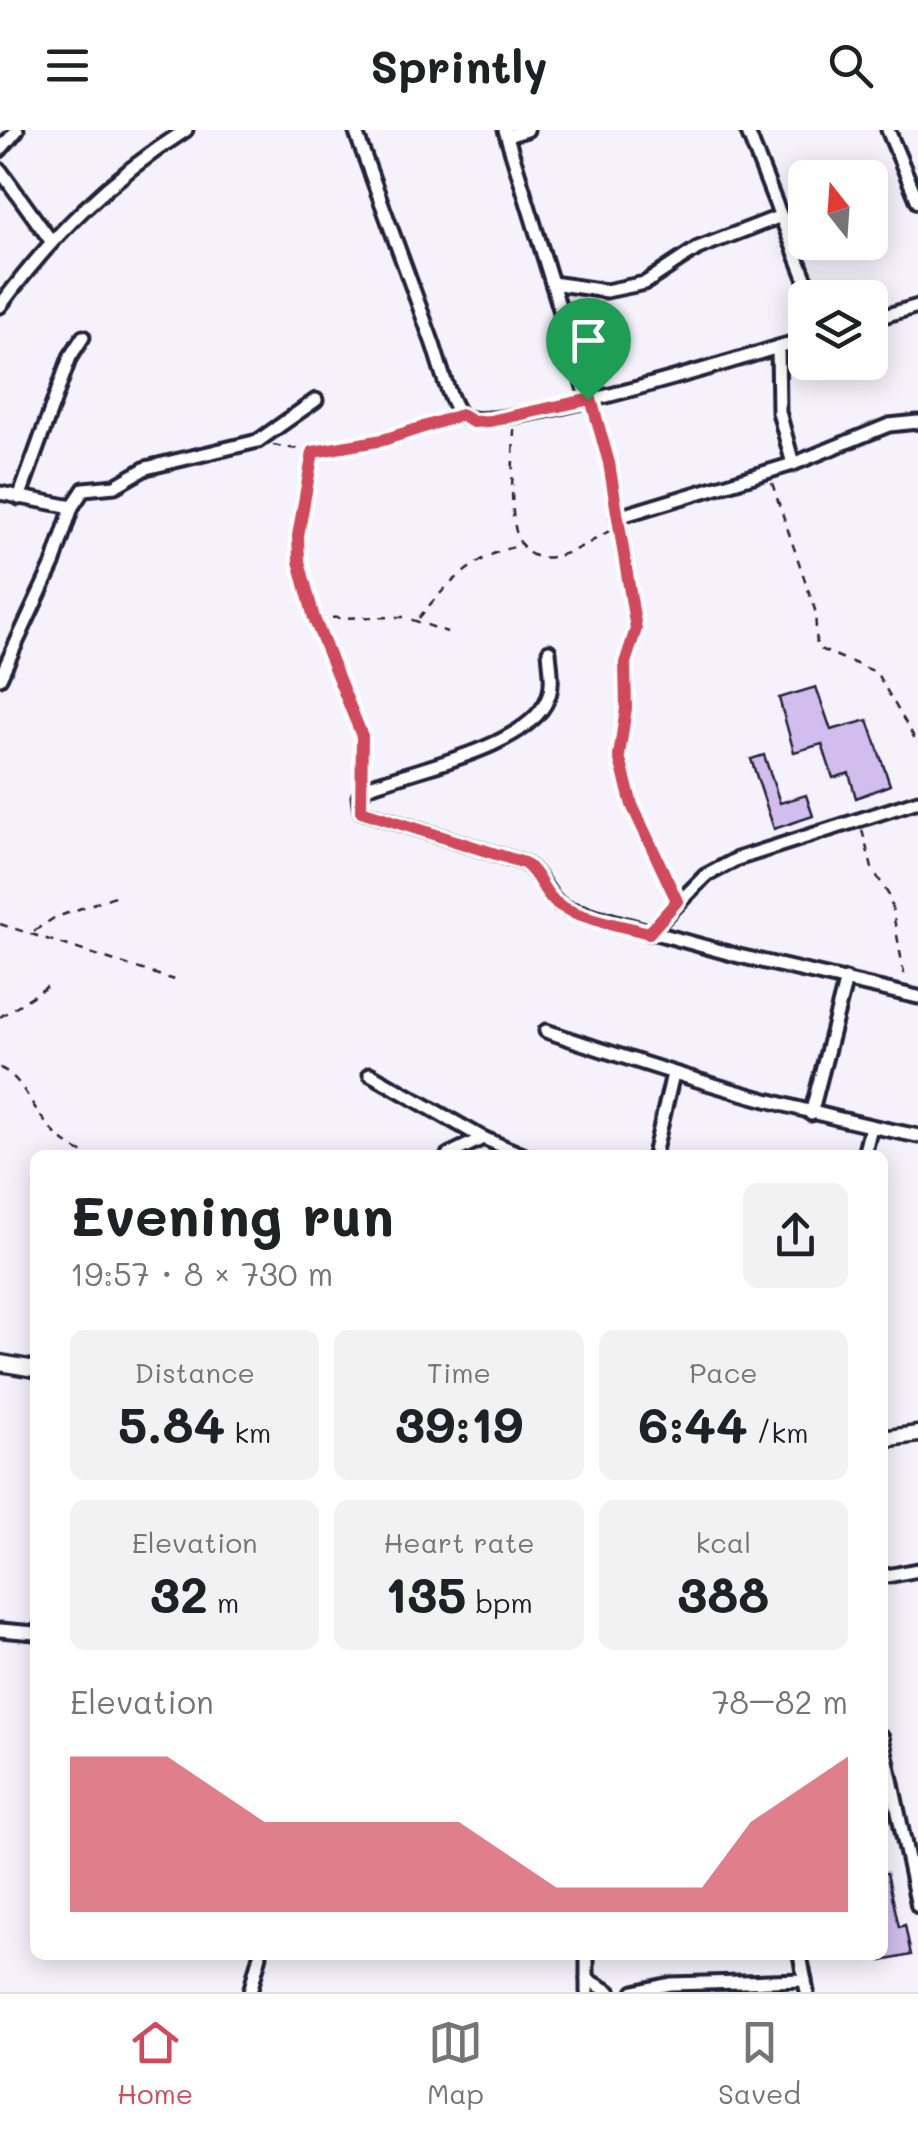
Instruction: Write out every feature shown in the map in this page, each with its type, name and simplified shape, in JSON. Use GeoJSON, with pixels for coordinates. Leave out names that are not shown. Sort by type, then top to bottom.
{"type":"FeatureCollection","features":[{"type":"Feature","properties":{"kind":"street"},"geometry":{"type":"LineString","coordinates":[[0,150],[16,130]]}},
{"type":"Feature","properties":{"kind":"street"},"geometry":{"type":"LineString","coordinates":[[0,306],[51,241],[108,184],[186,130]]}},
{"type":"Feature","properties":{"kind":"street"},"geometry":{"type":"LineString","coordinates":[[355,130],[461,415],[473,422],[514,418],[590,400],[788,344]]}},
{"type":"Feature","properties":{"kind":"street"},"geometry":{"type":"LineString","coordinates":[[527,130],[506,133],[590,400]]}},
{"type":"Feature","properties":{"kind":"street"},"geometry":{"type":"LineString","coordinates":[[747,130],[806,280]]}},
{"type":"Feature","properties":{"kind":"street"},"geometry":{"type":"LineString","coordinates":[[888,130],[913,175],[918,202]]}},
{"type":"Feature","properties":{"kind":"street"},"geometry":{"type":"LineString","coordinates":[[0,170],[51,241]]}},
{"type":"Feature","properties":{"kind":"street"},"geometry":{"type":"LineString","coordinates":[[552,283],[606,291],[646,284],[698,248],[781,216]]}},
{"type":"Feature","properties":{"kind":"street"},"geometry":{"type":"LineString","coordinates":[[888,315],[918,306]]}},
{"type":"Feature","properties":{"kind":"street"},"geometry":{"type":"LineString","coordinates":[[19,498],[70,356],[83,336]]}},
{"type":"Feature","properties":{"kind":"street"},"geometry":{"type":"LineString","coordinates":[[778,347],[779,412],[793,464]]}},
{"type":"Feature","properties":{"kind":"street"},"geometry":{"type":"LineString","coordinates":[[0,678],[53,564],[78,496],[91,486],[115,486],[146,468],[258,441],[316,400]]}},
{"type":"Feature","properties":{"kind":"street"},"geometry":{"type":"LineString","coordinates":[[618,521],[793,464],[890,425],[918,422]]}},
{"type":"Feature","properties":{"kind":"street"},"geometry":{"type":"LineString","coordinates":[[0,494],[72,507]]}},
{"type":"Feature","properties":{"kind":"street"},"geometry":{"type":"LineString","coordinates":[[548,651],[552,683],[548,701],[532,721],[458,758],[403,772],[361,790],[359,806],[366,815],[524,863],[532,868],[550,896],[565,908],[649,933],[913,995]]}},
{"type":"Feature","properties":{"kind":"street"},"geometry":{"type":"LineString","coordinates":[[649,933],[704,876],[738,859],[918,801]]}},
{"type":"Feature","properties":{"kind":"street"},"geometry":{"type":"LineString","coordinates":[[811,1114],[846,979]]}},
{"type":"Feature","properties":{"kind":"street"},"geometry":{"type":"LineString","coordinates":[[546,1030],[673,1074],[811,1114],[918,1136]]}},
{"type":"Feature","properties":{"kind":"street"},"geometry":{"type":"LineString","coordinates":[[370,1074],[511,1150]]}},
{"type":"Feature","properties":{"kind":"street"},"geometry":{"type":"LineString","coordinates":[[655,1150],[673,1074]]}},
{"type":"Feature","properties":{"kind":"street"},"geometry":{"type":"LineString","coordinates":[[865,1150],[871,1126]]}},
{"type":"Feature","properties":{"kind":"street"},"geometry":{"type":"LineString","coordinates":[[458,1150],[483,1138]]}},
{"type":"Feature","properties":{"kind":"street"},"geometry":{"type":"LineString","coordinates":[[0,1363],[30,1368]]}},
{"type":"Feature","properties":{"kind":"street"},"geometry":{"type":"LineString","coordinates":[[888,1438],[917,1431]]}},
{"type":"Feature","properties":{"kind":"street"},"geometry":{"type":"LineString","coordinates":[[888,1576],[918,1570]]}},
{"type":"Feature","properties":{"kind":"street"},"geometry":{"type":"LineString","coordinates":[[0,1630],[30,1633]]}},
{"type":"Feature","properties":{"kind":"street"},"geometry":{"type":"LineString","coordinates":[[888,1762],[915,1868],[918,1906]]}},
{"type":"Feature","properties":{"kind":"street"},"geometry":{"type":"LineString","coordinates":[[250,1992],[259,1960]]}},
{"type":"Feature","properties":{"kind":"street"},"geometry":{"type":"LineString","coordinates":[[586,1960],[587,1986],[610,1992]]}},
{"type":"Feature","properties":{"kind":"street"},"geometry":{"type":"LineString","coordinates":[[634,1992],[806,1986],[801,1960]]}},
{"type":"Feature","properties":{"kind":"path"},"geometry":{"type":"LineString","coordinates":[[590,400],[618,521],[636,629],[625,663],[626,708],[619,756],[632,805],[677,901]]}},
{"type":"Feature","properties":{"kind":"path"},"geometry":{"type":"LineString","coordinates":[[258,441],[313,452],[383,440],[461,415]]}},
{"type":"Feature","properties":{"kind":"path"},"geometry":{"type":"LineString","coordinates":[[514,418],[510,516],[531,556],[548,559],[589,544],[618,521]]}},
{"type":"Feature","properties":{"kind":"path"},"geometry":{"type":"LineString","coordinates":[[313,452],[298,536],[299,561],[314,618],[358,723],[363,752],[361,790]]}},
{"type":"Feature","properties":{"kind":"path"},"geometry":{"type":"LineString","coordinates":[[768,472],[814,610],[817,648],[876,672],[918,744]]}},
{"type":"Feature","properties":{"kind":"path"},"geometry":{"type":"LineString","coordinates":[[418,619],[440,592],[472,568],[500,550],[524,546]]}},
{"type":"Feature","properties":{"kind":"path"},"geometry":{"type":"LineString","coordinates":[[314,618],[363,615],[418,619],[447,632]]}},
{"type":"Feature","properties":{"kind":"path"},"geometry":{"type":"LineString","coordinates":[[859,819],[872,868],[890,897],[913,995]]}},
{"type":"Feature","properties":{"kind":"path"},"geometry":{"type":"LineString","coordinates":[[32,933],[54,918],[120,894]]}},
{"type":"Feature","properties":{"kind":"path"},"geometry":{"type":"LineString","coordinates":[[0,924],[174,980]]}},
{"type":"Feature","properties":{"kind":"path"},"geometry":{"type":"LineString","coordinates":[[0,1018],[48,986]]}},
{"type":"Feature","properties":{"kind":"path"},"geometry":{"type":"LineString","coordinates":[[0,1068],[13,1074],[30,1106],[55,1136],[80,1150]]}},
{"type":"Feature","properties":{"kind":"building"},"geometry":{"type":"Polygon","coordinates":[[[816,687],[831,730],[868,720],[890,785],[856,798],[849,773],[833,778],[822,744],[794,752],[779,698],[816,687]]]}},
{"type":"Feature","properties":{"kind":"building"},"geometry":{"type":"Polygon","coordinates":[[[764,755],[780,803],[806,795],[813,816],[774,829],[751,759],[764,755]]]}},
{"type":"Feature","properties":{"kind":"building"},"geometry":{"type":"Polygon","coordinates":[[[888,1878],[899,1927],[905,1925],[911,1955],[888,1960],[888,1878]]]}},
{"type":"Feature","properties":{"kind":"route"},"geometry":{"type":"LineString","coordinates":[[591,399],[609,463],[636,629],[625,663],[626,708],[619,756],[632,805],[677,901],[649,933],[565,908],[555,902],[532,868],[524,863],[361,811],[362,736],[314,618],[299,561],[298,536],[313,452],[383,440],[461,415],[473,422],[490,421],[588,400],[591,399]]}}]}
